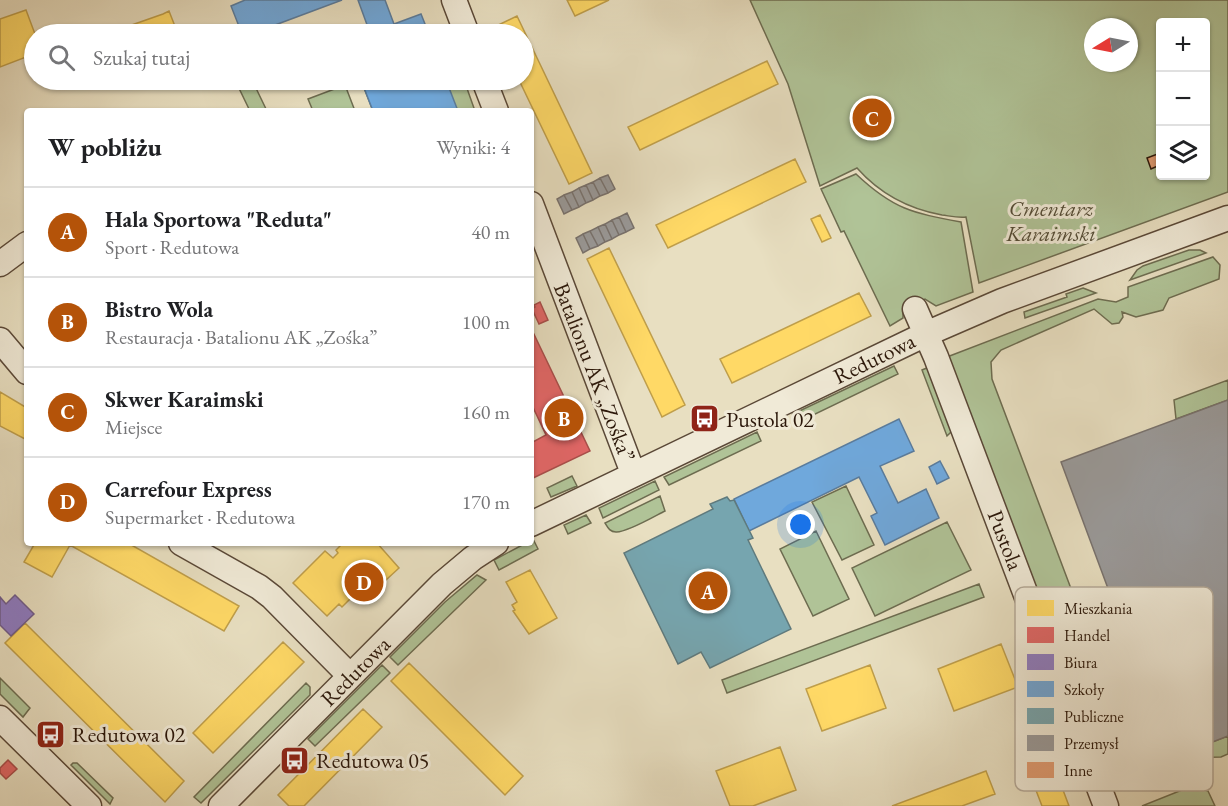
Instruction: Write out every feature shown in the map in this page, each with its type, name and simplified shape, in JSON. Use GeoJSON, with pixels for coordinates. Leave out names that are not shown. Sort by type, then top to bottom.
{"type":"FeatureCollection","features":[{"type":"Feature","properties":{"kind":"street"},"geometry":{"type":"LineString","coordinates":[[454,0],[463,24]]}},
{"type":"Feature","properties":{"kind":"street"},"geometry":{"type":"LineString","coordinates":[[488,90],[495,108]]}},
{"type":"Feature","properties":{"kind":"street","name":"Batalionu AK „Zośka”"},"geometry":{"type":"LineString","coordinates":[[534,212],[633,473]]}},
{"type":"Feature","properties":{"kind":"street","name":"Redutowa"},"geometry":{"type":"LineString","coordinates":[[534,522],[926,334],[1002,302],[1228,218]]}},
{"type":"Feature","properties":{"kind":"street"},"geometry":{"type":"LineString","coordinates":[[0,264],[24,246]]}},
{"type":"Feature","properties":{"kind":"street","name":"Pustola"},"geometry":{"type":"LineString","coordinates":[[915,309],[1022,587]]}},
{"type":"Feature","properties":{"kind":"street"},"geometry":{"type":"LineString","coordinates":[[0,340],[24,368]]}},
{"type":"Feature","properties":{"kind":"street"},"geometry":{"type":"LineString","coordinates":[[186,546],[259,587],[272,597],[350,676]]}},
{"type":"Feature","properties":{"kind":"street","name":"Redutowa"},"geometry":{"type":"LineString","coordinates":[[221,806],[442,584],[491,546]]}},
{"type":"Feature","properties":{"kind":"street"},"geometry":{"type":"LineString","coordinates":[[0,718],[89,806]]}},
{"type":"Feature","properties":{"kind":"street","name":"Pustola"},"geometry":{"type":"LineString","coordinates":[[1100,791],[1106,806]]}},
{"type":"Feature","properties":{"kind":"green space","name":"Cmentarz Karaimski"},"geometry":{"type":"Polygon","coordinates":[[[750,0],[1228,0],[1228,192],[979,283],[966,217],[942,215],[918,209],[885,193],[857,168],[820,186],[788,84],[750,0]]]}},
{"type":"Feature","properties":{"kind":"green space"},"geometry":{"type":"Polygon","coordinates":[[[240,90],[257,90],[266,108],[249,108],[240,90]]]}},
{"type":"Feature","properties":{"kind":"green space"},"geometry":{"type":"Polygon","coordinates":[[[332,90],[347,90],[354,108],[312,108],[308,99],[332,90]]]}},
{"type":"Feature","properties":{"kind":"green space"},"geometry":{"type":"Polygon","coordinates":[[[365,90],[468,90],[474,108],[372,108],[365,90]]]}},
{"type":"Feature","properties":{"kind":"green space"},"geometry":{"type":"Polygon","coordinates":[[[856,174],[881,195],[904,208],[929,216],[961,222],[973,292],[936,306],[925,299],[903,308],[903,318],[890,326],[821,189],[856,174]]]}},
{"type":"Feature","properties":{"kind":"green space"},"geometry":{"type":"Polygon","coordinates":[[[1189,250],[1200,250],[1206,253],[1130,280],[1143,266],[1189,250]]]}},
{"type":"Feature","properties":{"kind":"green space"},"geometry":{"type":"Polygon","coordinates":[[[1213,257],[1220,265],[1219,279],[1169,298],[1163,310],[1136,317],[1122,312],[1123,317],[1119,323],[1112,324],[1094,309],[1001,350],[991,362],[992,379],[1070,587],[1033,587],[947,357],[1098,299],[1116,302],[1128,297],[1128,287],[1213,257]]]}},
{"type":"Feature","properties":{"kind":"green space"},"geometry":{"type":"Polygon","coordinates":[[[1083,288],[1096,293],[1025,318],[1024,312],[1067,297],[1066,294],[1083,288]]]}},
{"type":"Feature","properties":{"kind":"green space"},"geometry":{"type":"Polygon","coordinates":[[[894,366],[898,374],[805,419],[793,414],[894,366]]]}},
{"type":"Feature","properties":{"kind":"green space"},"geometry":{"type":"Polygon","coordinates":[[[929,367],[953,430],[947,436],[922,370],[929,367]]]}},
{"type":"Feature","properties":{"kind":"green space"},"geometry":{"type":"Polygon","coordinates":[[[1228,380],[1228,400],[1176,419],[1174,400],[1228,380]]]}},
{"type":"Feature","properties":{"kind":"green space"},"geometry":{"type":"Polygon","coordinates":[[[757,432],[761,441],[669,485],[664,477],[757,432]]]}},
{"type":"Feature","properties":{"kind":"green space"},"geometry":{"type":"Polygon","coordinates":[[[572,476],[577,486],[551,497],[547,488],[572,476]]]}},
{"type":"Feature","properties":{"kind":"green space"},"geometry":{"type":"Polygon","coordinates":[[[655,481],[659,490],[603,518],[599,508],[655,481]]]}},
{"type":"Feature","properties":{"kind":"green space"},"geometry":{"type":"Polygon","coordinates":[[[846,486],[874,545],[842,560],[812,502],[846,486]]]}},
{"type":"Feature","properties":{"kind":"green space"},"geometry":{"type":"Polygon","coordinates":[[[660,496],[665,511],[640,524],[616,532],[608,528],[605,523],[660,496]]]}},
{"type":"Feature","properties":{"kind":"green space"},"geometry":{"type":"Polygon","coordinates":[[[586,515],[591,523],[568,534],[564,525],[586,515]]]}},
{"type":"Feature","properties":{"kind":"green space"},"geometry":{"type":"Polygon","coordinates":[[[947,522],[971,570],[875,616],[852,568],[947,522]]]}},
{"type":"Feature","properties":{"kind":"green space"},"geometry":{"type":"Polygon","coordinates":[[[816,531],[849,599],[813,616],[780,549],[816,531]]]}},
{"type":"Feature","properties":{"kind":"green space"},"geometry":{"type":"Polygon","coordinates":[[[534,541],[538,549],[499,570],[494,560],[520,546],[534,546],[534,541]]]}},
{"type":"Feature","properties":{"kind":"green space"},"geometry":{"type":"Polygon","coordinates":[[[477,575],[486,580],[398,665],[390,657],[445,602],[477,575]]]}},
{"type":"Feature","properties":{"kind":"green space"},"geometry":{"type":"Polygon","coordinates":[[[979,584],[984,597],[727,693],[722,680],[979,584]]]}},
{"type":"Feature","properties":{"kind":"green space"},"geometry":{"type":"Polygon","coordinates":[[[382,665],[390,673],[315,746],[308,739],[382,665]]]}},
{"type":"Feature","properties":{"kind":"green space"},"geometry":{"type":"Polygon","coordinates":[[[0,678],[30,708],[23,717],[0,694],[0,678]]]}},
{"type":"Feature","properties":{"kind":"green space"},"geometry":{"type":"Polygon","coordinates":[[[306,683],[310,687],[310,695],[201,803],[194,797],[306,683]]]}},
{"type":"Feature","properties":{"kind":"green space"},"geometry":{"type":"Polygon","coordinates":[[[1228,736],[1228,754],[1213,757],[1213,742],[1228,736]]]}},
{"type":"Feature","properties":{"kind":"green space"},"geometry":{"type":"Polygon","coordinates":[[[77,763],[113,798],[110,804],[71,765],[77,763]]]}},
{"type":"Feature","properties":{"kind":"green space"},"geometry":{"type":"Polygon","coordinates":[[[1180,791],[1208,791],[1215,806],[1142,806],[1180,791]]]}},
{"type":"Feature","properties":{"kind":"building: Mieszkania"},"geometry":{"type":"Polygon","coordinates":[[[567,0],[609,0],[575,16],[567,0]]]}},
{"type":"Feature","properties":{"kind":"building: Mieszkania"},"geometry":{"type":"Polygon","coordinates":[[[26,10],[31,24],[24,24],[24,58],[0,67],[0,19],[26,10]]]}},
{"type":"Feature","properties":{"kind":"building: Mieszkania"},"geometry":{"type":"Polygon","coordinates":[[[169,11],[174,24],[134,24],[169,11]]]}},
{"type":"Feature","properties":{"kind":"building: Mieszkania"},"geometry":{"type":"Polygon","coordinates":[[[517,16],[521,24],[500,24],[517,16]]]}},
{"type":"Feature","properties":{"kind":"building: Mieszkania"},"geometry":{"type":"Polygon","coordinates":[[[534,52],[592,173],[569,184],[524,90],[534,90],[534,52]]]}},
{"type":"Feature","properties":{"kind":"building: Mieszkania"},"geometry":{"type":"Polygon","coordinates":[[[767,61],[778,84],[640,150],[628,127],[767,61]]]}},
{"type":"Feature","properties":{"kind":"building: Mieszkania"},"geometry":{"type":"Polygon","coordinates":[[[795,159],[806,182],[668,248],[656,225],[795,159]]]}},
{"type":"Feature","properties":{"kind":"building: Mieszkania"},"geometry":{"type":"Polygon","coordinates":[[[820,215],[831,238],[822,242],[811,219],[820,215]]]}},
{"type":"Feature","properties":{"kind":"building: Mieszkania"},"geometry":{"type":"Polygon","coordinates":[[[609,248],[685,405],[662,417],[587,259],[609,248]]]}},
{"type":"Feature","properties":{"kind":"building: Mieszkania"},"geometry":{"type":"Polygon","coordinates":[[[859,293],[871,316],[732,383],[720,359],[859,293]]]}},
{"type":"Feature","properties":{"kind":"building: Mieszkania"},"geometry":{"type":"Polygon","coordinates":[[[0,392],[24,406],[24,438],[0,426],[0,392]]]}},
{"type":"Feature","properties":{"kind":"building: Mieszkania"},"geometry":{"type":"Polygon","coordinates":[[[33,546],[69,546],[52,577],[24,562],[33,546]]]}},
{"type":"Feature","properties":{"kind":"building: Mieszkania"},"geometry":{"type":"Polygon","coordinates":[[[72,546],[133,546],[239,606],[224,631],[72,546]]]}},
{"type":"Feature","properties":{"kind":"building: Mieszkania"},"geometry":{"type":"Polygon","coordinates":[[[340,546],[380,546],[399,568],[386,580],[382,576],[365,593],[361,588],[342,607],[339,604],[327,616],[293,583],[325,551],[333,558],[338,553],[336,550],[340,546]]]}},
{"type":"Feature","properties":{"kind":"building: Mieszkania"},"geometry":{"type":"Polygon","coordinates":[[[530,570],[557,618],[529,634],[513,611],[515,610],[512,605],[517,602],[506,582],[530,570]]]}},
{"type":"Feature","properties":{"kind":"building: Mieszkania"},"geometry":{"type":"Polygon","coordinates":[[[25,623],[184,781],[165,802],[5,643],[25,623]]]}},
{"type":"Feature","properties":{"kind":"building: Mieszkania"},"geometry":{"type":"Polygon","coordinates":[[[283,642],[304,662],[213,753],[193,733],[283,642]]]}},
{"type":"Feature","properties":{"kind":"building: Mieszkania"},"geometry":{"type":"Polygon","coordinates":[[[1001,644],[1015,679],[1015,688],[954,711],[938,669],[1001,644]]]}},
{"type":"Feature","properties":{"kind":"building: Mieszkania"},"geometry":{"type":"Polygon","coordinates":[[[409,663],[523,776],[505,795],[391,681],[409,663]]]}},
{"type":"Feature","properties":{"kind":"building: Mieszkania"},"geometry":{"type":"Polygon","coordinates":[[[870,665],[886,708],[822,731],[806,689],[870,665]]]}},
{"type":"Feature","properties":{"kind":"building: Mieszkania"},"geometry":{"type":"Polygon","coordinates":[[[363,709],[382,727],[304,806],[289,806],[278,795],[363,709]]]}},
{"type":"Feature","properties":{"kind":"building: Mieszkania"},"geometry":{"type":"Polygon","coordinates":[[[780,747],[796,790],[753,806],[730,806],[716,771],[780,747]]]}},
{"type":"Feature","properties":{"kind":"building: Mieszkania"},"geometry":{"type":"Polygon","coordinates":[[[986,771],[995,794],[962,806],[892,806],[986,771]]]}},
{"type":"Feature","properties":{"kind":"building: Mieszkania"},"geometry":{"type":"Polygon","coordinates":[[[1036,791],[1063,791],[1069,806],[1042,806],[1036,791]]]}},
{"type":"Feature","properties":{"kind":"building: Handel"},"geometry":{"type":"Polygon","coordinates":[[[540,302],[548,320],[539,324],[534,313],[534,305],[540,302]]]}},
{"type":"Feature","properties":{"kind":"building: Handel"},"geometry":{"type":"Polygon","coordinates":[[[534,334],[590,451],[534,478],[534,441],[546,435],[534,409],[534,334]]]}},
{"type":"Feature","properties":{"kind":"building: Handel"},"geometry":{"type":"Polygon","coordinates":[[[8,760],[17,769],[6,779],[0,773],[0,768],[8,760]]]}},
{"type":"Feature","properties":{"kind":"building: Biura"},"geometry":{"type":"Polygon","coordinates":[[[15,595],[34,614],[11,636],[0,625],[0,597],[6,604],[15,595]]]}},
{"type":"Feature","properties":{"kind":"building: Szkoły"},"geometry":{"type":"Polygon","coordinates":[[[245,0],[342,0],[278,24],[238,24],[231,6],[245,0]]]}},
{"type":"Feature","properties":{"kind":"building: Szkoły"},"geometry":{"type":"Polygon","coordinates":[[[358,0],[385,0],[394,24],[367,24],[358,0]]]}},
{"type":"Feature","properties":{"kind":"building: Szkoły"},"geometry":{"type":"Polygon","coordinates":[[[421,14],[425,24],[394,24],[421,14]]]}},
{"type":"Feature","properties":{"kind":"building: Szkoły"},"geometry":{"type":"Polygon","coordinates":[[[365,90],[450,90],[457,108],[372,108],[365,90]]]}},
{"type":"Feature","properties":{"kind":"building: Szkoły"},"geometry":{"type":"Polygon","coordinates":[[[899,419],[914,451],[880,466],[898,503],[926,489],[939,518],[885,545],[871,516],[877,513],[859,477],[749,531],[734,499],[899,419]]]}},
{"type":"Feature","properties":{"kind":"building: Szkoły"},"geometry":{"type":"Polygon","coordinates":[[[940,461],[949,478],[937,484],[929,467],[940,461]]]}},
{"type":"Feature","properties":{"kind":"building: Publiczne"},"geometry":{"type":"Polygon","coordinates":[[[727,497],[730,501],[734,500],[753,538],[748,540],[791,629],[710,668],[701,652],[678,664],[624,553],[713,509],[710,504],[727,497]]]}},
{"type":"Feature","properties":{"kind":"building: Przemysł"},"geometry":{"type":"Polygon","coordinates":[[[608,175],[615,189],[608,193],[600,178],[608,175]]]}},
{"type":"Feature","properties":{"kind":"building: Przemysł"},"geometry":{"type":"Polygon","coordinates":[[[600,178],[608,193],[600,196],[593,182],[600,178]]]}},
{"type":"Feature","properties":{"kind":"building: Przemysł"},"geometry":{"type":"Polygon","coordinates":[[[593,182],[600,196],[593,200],[586,185],[593,182]]]}},
{"type":"Feature","properties":{"kind":"building: Przemysł"},"geometry":{"type":"Polygon","coordinates":[[[586,185],[593,200],[586,203],[579,188],[586,185]]]}},
{"type":"Feature","properties":{"kind":"building: Przemysł"},"geometry":{"type":"Polygon","coordinates":[[[579,188],[586,203],[579,207],[572,192],[579,188]]]}},
{"type":"Feature","properties":{"kind":"building: Przemysł"},"geometry":{"type":"Polygon","coordinates":[[[572,192],[579,207],[572,210],[564,195],[572,192]]]}},
{"type":"Feature","properties":{"kind":"building: Przemysł"},"geometry":{"type":"Polygon","coordinates":[[[564,195],[572,210],[564,214],[557,199],[564,195]]]}},
{"type":"Feature","properties":{"kind":"building: Przemysł"},"geometry":{"type":"Polygon","coordinates":[[[627,213],[634,228],[626,232],[619,217],[627,213]]]}},
{"type":"Feature","properties":{"kind":"building: Przemysł"},"geometry":{"type":"Polygon","coordinates":[[[619,217],[626,232],[619,235],[612,220],[619,217]]]}},
{"type":"Feature","properties":{"kind":"building: Przemysł"},"geometry":{"type":"Polygon","coordinates":[[[612,220],[619,235],[612,239],[605,224],[612,220]]]}},
{"type":"Feature","properties":{"kind":"building: Przemysł"},"geometry":{"type":"Polygon","coordinates":[[[605,224],[612,239],[605,242],[598,227],[605,224]]]}},
{"type":"Feature","properties":{"kind":"building: Przemysł"},"geometry":{"type":"Polygon","coordinates":[[[598,227],[605,242],[598,246],[590,231],[598,227]]]}},
{"type":"Feature","properties":{"kind":"building: Przemysł"},"geometry":{"type":"Polygon","coordinates":[[[590,231],[598,246],[590,249],[583,234],[590,231]]]}},
{"type":"Feature","properties":{"kind":"building: Przemysł"},"geometry":{"type":"Polygon","coordinates":[[[583,234],[590,249],[583,253],[576,238],[583,234]]]}},
{"type":"Feature","properties":{"kind":"building: Przemysł"},"geometry":{"type":"Polygon","coordinates":[[[1228,400],[1228,736],[1213,742],[1213,587],[1107,587],[1061,462],[1228,400]]]}},
{"type":"Feature","properties":{"kind":"building: Inne"},"geometry":{"type":"Polygon","coordinates":[[[1156,155],[1156,167],[1151,169],[1147,158],[1156,155]]]}},
{"type":"Feature","properties":{"kind":"place","name":"Skwer Karaimski"},"geometry":{"type":"Point","coordinates":[872,118]}},
{"type":"Feature","properties":{"kind":"place","name":"Bistro Wola"},"geometry":{"type":"Point","coordinates":[564,418]}},
{"type":"Feature","properties":{"kind":"place","name":"Pustola 02"},"geometry":{"type":"Point","coordinates":[705,419]}},
{"type":"Feature","properties":{"kind":"place","name":"Carrefour Express"},"geometry":{"type":"Point","coordinates":[364,582]}},
{"type":"Feature","properties":{"kind":"place","name":"Hala Sportowa \"Reduta\""},"geometry":{"type":"Point","coordinates":[708,591]}},
{"type":"Feature","properties":{"kind":"place","name":"Redutowa 02"},"geometry":{"type":"Point","coordinates":[51,734]}},
{"type":"Feature","properties":{"kind":"place","name":"Redutowa 05"},"geometry":{"type":"Point","coordinates":[295,760]}}]}
